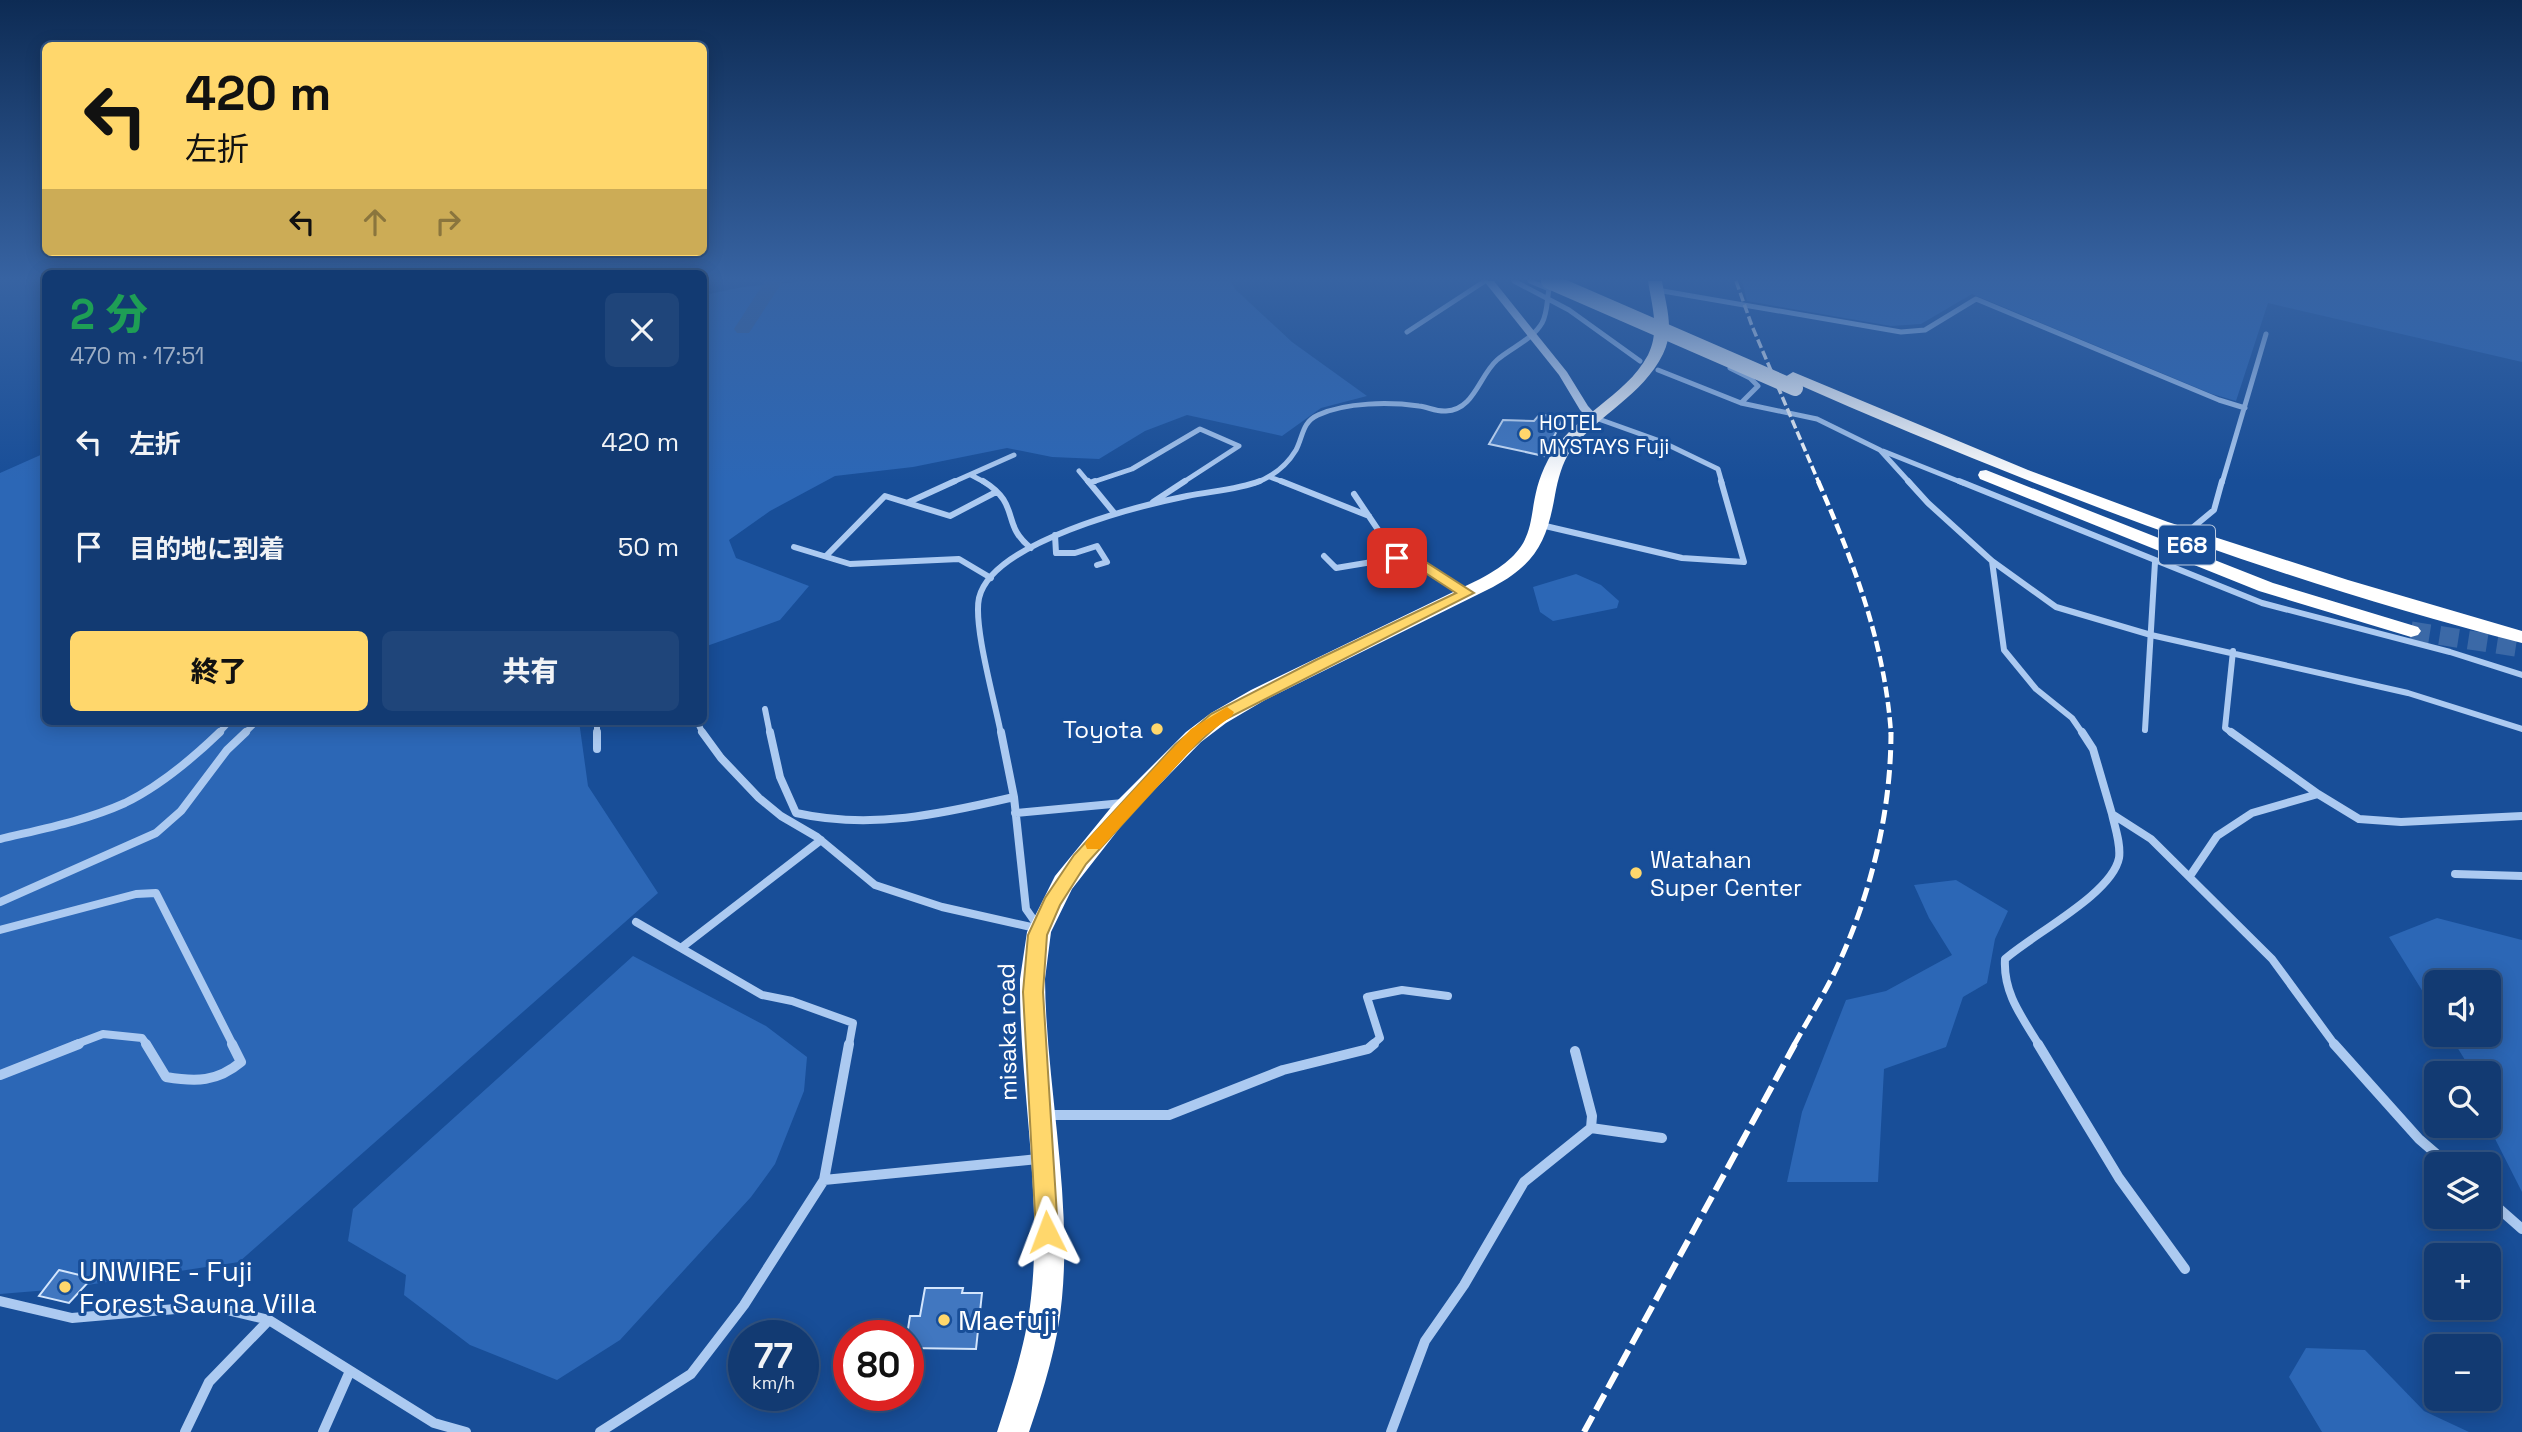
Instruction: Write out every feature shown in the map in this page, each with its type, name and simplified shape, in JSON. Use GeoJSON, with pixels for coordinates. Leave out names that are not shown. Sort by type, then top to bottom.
{"type":"FeatureCollection","features":[{"type":"Feature","properties":{"kind":"highway"},"geometry":{"type":"LineString","coordinates":[[1466,593],[1489,584],[1524,557],[1541,525],[1555,460],[1593,417],[1648,366],[1657,348]]}},
{"type":"Feature","properties":{"kind":"highway","name":"E68"},"geometry":{"type":"LineString","coordinates":[[1709,348],[2160,526],[2314,576],[2522,637]]}},
{"type":"Feature","properties":{"kind":"highway","name":"E68"},"geometry":{"type":"LineString","coordinates":[[1719,348],[1794,382],[1860,417],[1997,474],[2154,534],[2309,586],[2522,649]]}},
{"type":"Feature","properties":{"kind":"highway"},"geometry":{"type":"LineString","coordinates":[[1860,417],[1961,464],[2222,570],[2309,603],[2411,631]]}},
{"type":"Feature","properties":{"kind":"highway"},"geometry":{"type":"LineString","coordinates":[[2160,526],[2424,602],[2522,624]]}},
{"type":"Feature","properties":{"kind":"highway","name":"misaka road"},"geometry":{"type":"LineString","coordinates":[[1013,1432],[1043,1327],[1047,1289],[1046,1209],[1038,1115],[1033,992],[1040,929],[1062,883],[1132,802],[1197,733],[1217,718],[1321,663],[1466,593]]}},
{"type":"Feature","properties":{"kind":"street"},"geometry":{"type":"LineString","coordinates":[[1040,929],[1026,909],[1014,797],[978,620],[978,599],[991,578],[1031,548],[1055,536],[1115,514],[1215,490],[1237,490],[1270,477],[1297,447],[1299,433],[1305,425],[1319,413],[1378,407],[1420,406],[1440,413],[1457,409],[1471,400],[1491,366],[1515,348]]}},
{"type":"Feature","properties":{"kind":"street"},"geometry":{"type":"LineString","coordinates":[[1541,525],[1682,558],[1744,562],[1718,468],[1660,441],[1593,417],[1542,348]]}},
{"type":"Feature","properties":{"kind":"street"},"geometry":{"type":"LineString","coordinates":[[1622,348],[1640,361]]}},
{"type":"Feature","properties":{"kind":"street"},"geometry":{"type":"LineString","coordinates":[[1684,348],[1750,378],[1758,386],[1741,403]]}},
{"type":"Feature","properties":{"kind":"street"},"geometry":{"type":"LineString","coordinates":[[2093,348],[2218,400],[2245,408]]}},
{"type":"Feature","properties":{"kind":"street"},"geometry":{"type":"LineString","coordinates":[[2191,529],[2214,510],[2262,348]]}},
{"type":"Feature","properties":{"kind":"street"},"geometry":{"type":"LineString","coordinates":[[1658,370],[1741,403],[1817,419],[1880,450],[2262,603],[2450,652],[2522,675]]}},
{"type":"Feature","properties":{"kind":"street"},"geometry":{"type":"LineString","coordinates":[[1090,483],[1132,469],[1200,429],[1239,446],[1146,506]]}},
{"type":"Feature","properties":{"kind":"street"},"geometry":{"type":"LineString","coordinates":[[1880,450],[1928,503],[1992,561],[2056,607],[2151,635],[2233,651],[2408,693],[2522,729]]}},
{"type":"Feature","properties":{"kind":"street"},"geometry":{"type":"LineString","coordinates":[[908,503],[1014,455]]}},
{"type":"Feature","properties":{"kind":"street"},"geometry":{"type":"LineString","coordinates":[[1079,471],[1115,514]]}},
{"type":"Feature","properties":{"kind":"street"},"geometry":{"type":"LineString","coordinates":[[971,475],[1009,503],[1009,517],[1017,537],[1031,548]]}},
{"type":"Feature","properties":{"kind":"street"},"geometry":{"type":"LineString","coordinates":[[1270,477],[1369,516]]}},
{"type":"Feature","properties":{"kind":"street"},"geometry":{"type":"LineString","coordinates":[[826,556],[885,496],[950,516],[996,492]]}},
{"type":"Feature","properties":{"kind":"street"},"geometry":{"type":"LineString","coordinates":[[1354,494],[1397,558]]}},
{"type":"Feature","properties":{"kind":"street"},"geometry":{"type":"LineString","coordinates":[[1055,536],[1056,552],[1075,553],[1097,546],[1107,562],[1097,565]]}},
{"type":"Feature","properties":{"kind":"street"},"geometry":{"type":"LineString","coordinates":[[794,547],[850,565],[959,559],[991,578]]}},
{"type":"Feature","properties":{"kind":"street"},"geometry":{"type":"LineString","coordinates":[[1324,556],[1336,568],[1397,558],[1413,559],[1466,593]]}},
{"type":"Feature","properties":{"kind":"street"},"geometry":{"type":"LineString","coordinates":[[1992,561],[2004,650],[2036,689],[2071,718],[2093,749],[2112,814],[2119,859],[2112,874],[2092,894],[2016,947],[2005,959],[2004,976],[2010,997],[2119,1178],[2185,1269]]}},
{"type":"Feature","properties":{"kind":"street"},"geometry":{"type":"LineString","coordinates":[[2145,730],[2155,562]]}},
{"type":"Feature","properties":{"kind":"street"},"geometry":{"type":"LineString","coordinates":[[2182,573],[2184,562]]}},
{"type":"Feature","properties":{"kind":"street"},"geometry":{"type":"LineString","coordinates":[[2233,651],[2225,728],[2318,794],[2359,819],[2402,822],[2522,816]]}},
{"type":"Feature","properties":{"kind":"street"},"geometry":{"type":"LineString","coordinates":[[765,709],[780,777],[796,813],[855,822],[924,817],[1014,797]]}},
{"type":"Feature","properties":{"kind":"street"},"geometry":{"type":"LineString","coordinates":[[0,839],[68,822],[126,802],[193,756],[226,725]]}},
{"type":"Feature","properties":{"kind":"street"},"geometry":{"type":"LineString","coordinates":[[0,902],[156,833],[181,811],[227,750],[253,725]]}},
{"type":"Feature","properties":{"kind":"street"},"geometry":{"type":"LineString","coordinates":[[597,725],[597,749]]}},
{"type":"Feature","properties":{"kind":"street"},"geometry":{"type":"LineString","coordinates":[[699,725],[704,739],[748,786],[780,815],[821,840],[854,873],[885,889],[986,918],[1040,929]]}},
{"type":"Feature","properties":{"kind":"street"},"geometry":{"type":"LineString","coordinates":[[2190,876],[2217,836],[2252,813],[2318,794]]}},
{"type":"Feature","properties":{"kind":"street"},"geometry":{"type":"LineString","coordinates":[[1015,813],[1132,802]]}},
{"type":"Feature","properties":{"kind":"street"},"geometry":{"type":"LineString","coordinates":[[2112,814],[2151,839],[2272,959],[2334,1045],[2419,1139],[2434,1152]]}},
{"type":"Feature","properties":{"kind":"street"},"geometry":{"type":"LineString","coordinates":[[681,948],[821,840]]}},
{"type":"Feature","properties":{"kind":"street"},"geometry":{"type":"LineString","coordinates":[[2455,874],[2522,876]]}},
{"type":"Feature","properties":{"kind":"street"},"geometry":{"type":"LineString","coordinates":[[0,930],[136,894],[156,893],[241,1062],[227,1074],[200,1083],[166,1077],[142,1038],[103,1034],[0,1075]]}},
{"type":"Feature","properties":{"kind":"street"},"geometry":{"type":"LineString","coordinates":[[600,1432],[691,1374],[744,1305],[824,1180],[853,1023],[792,1001],[762,995],[636,922]]}},
{"type":"Feature","properties":{"kind":"street"},"geometry":{"type":"LineString","coordinates":[[1038,1115],[1169,1115],[1283,1070],[1368,1049],[1380,1038],[1367,998],[1402,990],[1448,996]]}},
{"type":"Feature","properties":{"kind":"street"},"geometry":{"type":"LineString","coordinates":[[1391,1432],[1425,1341],[1464,1285],[1524,1182],[1591,1128],[1592,1116],[1576,1051]]}},
{"type":"Feature","properties":{"kind":"street"},"geometry":{"type":"LineString","coordinates":[[1591,1128],[1662,1138]]}},
{"type":"Feature","properties":{"kind":"street"},"geometry":{"type":"LineString","coordinates":[[824,1180],[1042,1159]]}},
{"type":"Feature","properties":{"kind":"street"},"geometry":{"type":"LineString","coordinates":[[2501,1210],[2522,1229]]}},
{"type":"Feature","properties":{"kind":"street"},"geometry":{"type":"LineString","coordinates":[[0,1301],[72,1318],[210,1306],[269,1320],[434,1423],[466,1432]]}},
{"type":"Feature","properties":{"kind":"street"},"geometry":{"type":"LineString","coordinates":[[185,1432],[209,1382],[269,1320]]}},
{"type":"Feature","properties":{"kind":"street"},"geometry":{"type":"LineString","coordinates":[[323,1432],[350,1371]]}},
{"type":"Feature","properties":{"kind":"shaded area"},"geometry":{"type":"Polygon","coordinates":[[[707,348],[1300,348],[1367,396],[1321,408],[1282,436],[1187,415],[1145,431],[1099,459],[1052,457],[1007,448],[913,467],[835,476],[770,511],[729,540],[736,558],[809,586],[780,620],[707,646],[707,348]]]}},
{"type":"Feature","properties":{"kind":"shaded area"},"geometry":{"type":"Polygon","coordinates":[[[2101,348],[2253,348],[2236,401],[2212,394],[2101,348]]]}},
{"type":"Feature","properties":{"kind":"shaded area"},"geometry":{"type":"Polygon","coordinates":[[[2461,348],[2522,348],[2522,362],[2461,348]]]}},
{"type":"Feature","properties":{"kind":"shaded area"},"geometry":{"type":"Polygon","coordinates":[[[42,454],[42,725],[580,725],[588,786],[658,893],[239,1262],[61,1289],[0,1294],[0,473],[42,454]]]}},
{"type":"Feature","properties":{"kind":"shaded area"},"geometry":{"type":"Polygon","coordinates":[[[1576,574],[1601,585],[1619,601],[1617,608],[1553,621],[1540,612],[1533,587],[1576,574]]]}},
{"type":"Feature","properties":{"kind":"shaded area"},"geometry":{"type":"Polygon","coordinates":[[[1956,880],[2008,911],[1995,939],[1987,983],[1963,997],[1946,1047],[1884,1069],[1878,1182],[1787,1182],[1802,1112],[1846,1000],[1886,991],[1952,955],[1929,918],[1914,885],[1956,880]]]}},
{"type":"Feature","properties":{"kind":"shaded area"},"geometry":{"type":"Polygon","coordinates":[[[2437,918],[2522,940],[2522,1192],[2495,1138],[2501,1138],[2501,1061],[2466,1061],[2457,1047],[2501,1047],[2501,970],[2424,970],[2424,994],[2389,937],[2437,918]]]}},
{"type":"Feature","properties":{"kind":"shaded area"},"geometry":{"type":"Polygon","coordinates":[[[633,956],[766,1026],[807,1057],[804,1091],[775,1164],[751,1197],[620,1340],[557,1380],[470,1345],[404,1295],[406,1275],[348,1241],[353,1209],[633,956]]]}},
{"type":"Feature","properties":{"kind":"shaded area"},"geometry":{"type":"Polygon","coordinates":[[[2306,1348],[2365,1350],[2424,1411],[2469,1432],[2322,1432],[2289,1377],[2306,1348]]]}},
{"type":"Feature","properties":{"kind":"building","name":"HOTEL MYSTAYS Fuji"},"geometry":{"type":"Polygon","coordinates":[[[1540,414],[1563,419],[1544,456],[1489,444],[1503,420],[1534,421],[1540,414]]]}},
{"type":"Feature","properties":{"kind":"building","name":"UNWIRE - Fuji Forest Sauna Villa"},"geometry":{"type":"Polygon","coordinates":[[[59,1270],[92,1278],[69,1303],[39,1296],[59,1270]]]}},
{"type":"Feature","properties":{"kind":"building","name":"Maefuji"},"geometry":{"type":"Polygon","coordinates":[[[925,1288],[963,1288],[962,1293],[982,1293],[976,1349],[924,1348],[924,1320],[909,1320],[910,1316],[920,1316],[925,1288]]]}},
{"type":"Feature","properties":{"kind":"tunnel"},"geometry":{"type":"LineString","coordinates":[[2184,562],[2190,533]]}},
{"type":"Feature","properties":{"kind":"tunnel"},"geometry":{"type":"LineString","coordinates":[[2411,631],[2522,648]]}},
{"type":"Feature","properties":{"kind":"railway"},"geometry":{"type":"LineString","coordinates":[[1761,348],[1819,483]]}},
{"type":"Feature","properties":{"kind":"railway"},"geometry":{"type":"LineString","coordinates":[[1818,481],[1866,604],[1882,668],[1891,733]]}},
{"type":"Feature","properties":{"kind":"railway"},"geometry":{"type":"LineString","coordinates":[[1794,1045],[1837,968],[1863,902],[1884,818],[1891,733]]}},
{"type":"Feature","properties":{"kind":"railway"},"geometry":{"type":"LineString","coordinates":[[1584,1432],[1795,1044]]}},
{"type":"Feature","properties":{"kind":"slow traffic"},"geometry":{"type":"LineString","coordinates":[[1094,844],[1197,733],[1227,712]]}},
{"type":"Feature","properties":{"kind":"place","name":"HOTEL MYSTAYS Fuji"},"geometry":{"type":"Point","coordinates":[1525,434]}},
{"type":"Feature","properties":{"kind":"place","name":"Toyota"},"geometry":{"type":"Point","coordinates":[1157,729]}},
{"type":"Feature","properties":{"kind":"place","name":"Watahan Super Center"},"geometry":{"type":"Point","coordinates":[1636,873]}},
{"type":"Feature","properties":{"kind":"place","name":"UNWIRE - Fuji Forest Sauna Villa"},"geometry":{"type":"Point","coordinates":[65,1287]}},
{"type":"Feature","properties":{"kind":"place","name":"Maefuji"},"geometry":{"type":"Point","coordinates":[944,1320]}},
{"type":"Feature","properties":{"kind":"route"},"geometry":{"type":"LineString","coordinates":[[1047,1232],[1038,1115],[1033,992],[1038,935],[1052,902],[1080,859],[1181,749],[1217,718],[1321,663],[1430,613],[1466,593],[1413,559],[1397,558]]}}]}
